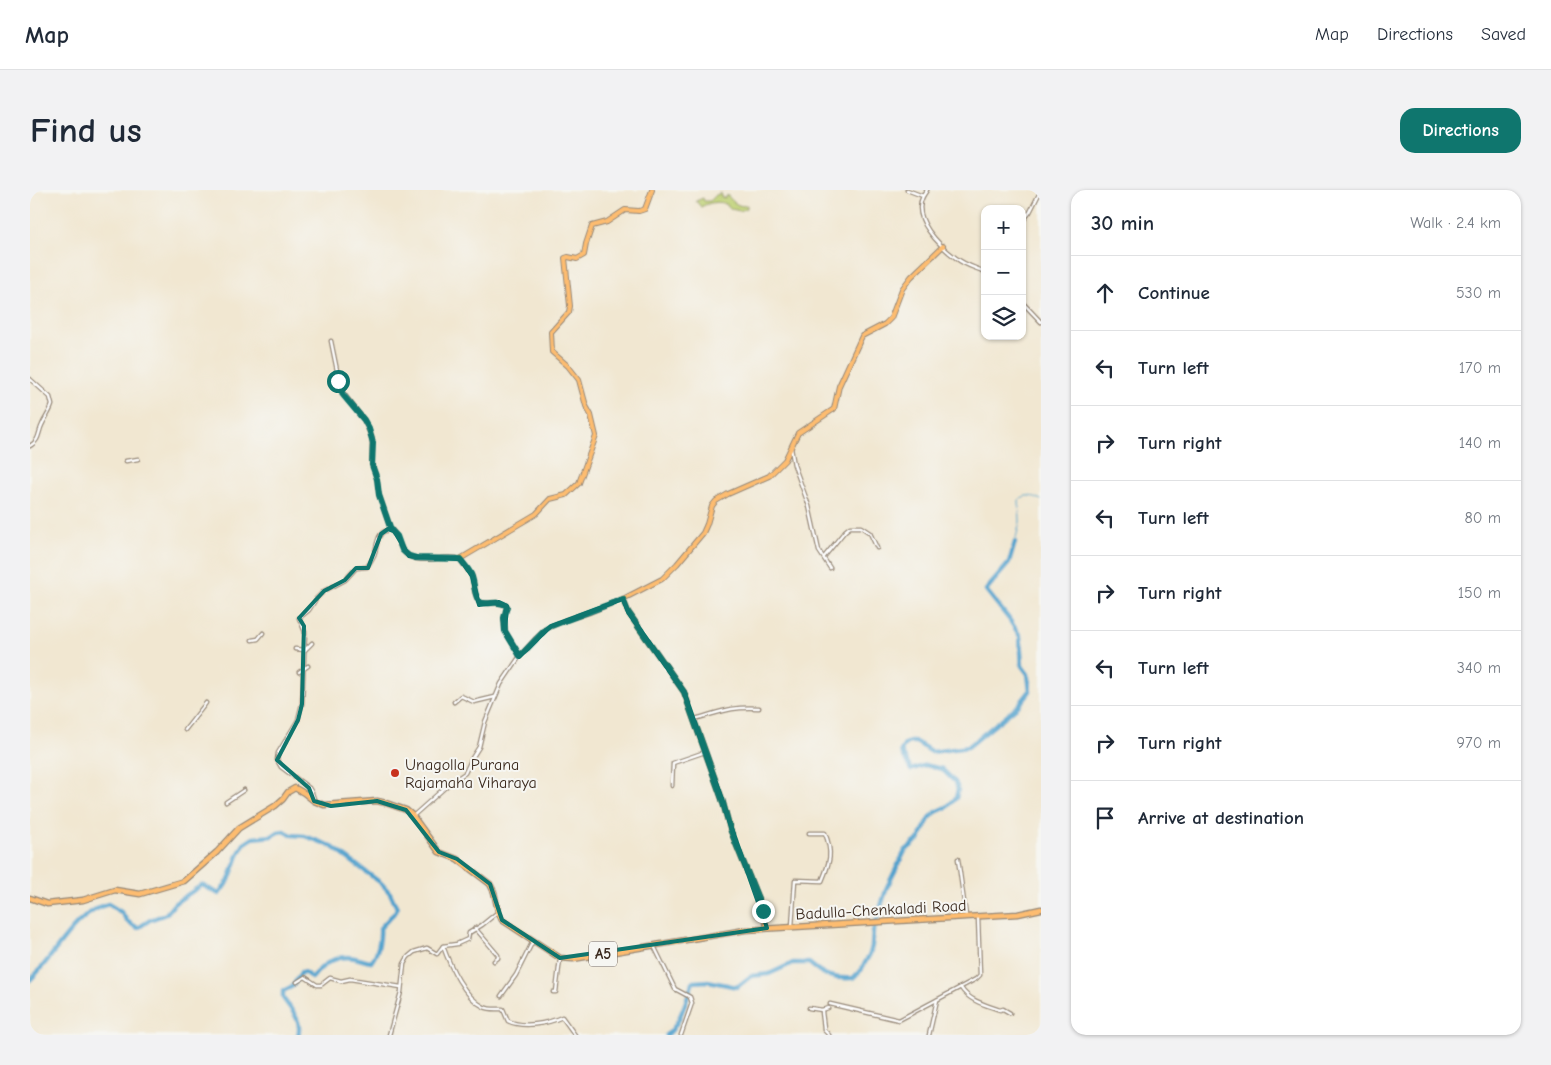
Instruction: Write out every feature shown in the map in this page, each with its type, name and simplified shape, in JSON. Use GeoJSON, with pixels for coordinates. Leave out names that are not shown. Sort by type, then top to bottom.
{"type":"FeatureCollection","features":[{"type":"Feature","properties":{"kind":"highway"},"geometry":{"type":"LineString","coordinates":[[30,898],[47,904],[83,900],[115,890],[140,894],[184,881],[217,852],[239,828],[275,806],[291,789],[295,788],[314,801],[331,806],[377,801],[403,809],[414,816],[439,852],[457,859],[490,884],[502,920],[560,958]]}},
{"type":"Feature","properties":{"kind":"highway","name":"Badulla-Chenkaladi Road"},"geometry":{"type":"LineString","coordinates":[[560,958],[573,959],[745,930],[978,917],[1018,914],[1041,909]]}},
{"type":"Feature","properties":{"kind":"main road"},"geometry":{"type":"LineString","coordinates":[[460,559],[536,514],[550,499],[566,495],[579,483],[596,436],[579,380],[568,366],[552,352],[551,332],[569,312],[570,306],[565,258],[577,259],[584,255],[592,226],[607,222],[625,210],[639,211],[645,209],[652,190]]}},
{"type":"Feature","properties":{"kind":"main road"},"geometry":{"type":"LineString","coordinates":[[767,928],[763,911],[730,829],[720,792],[684,692],[633,619],[623,599],[662,579],[703,533],[712,506],[716,501],[769,476],[785,460],[798,433],[834,409],[839,386],[862,336],[885,324],[891,318],[902,289],[911,277],[943,246]]}},
{"type":"Feature","properties":{"kind":"street"},"geometry":{"type":"LineString","coordinates":[[907,190],[923,196]]}},
{"type":"Feature","properties":{"kind":"street"},"geometry":{"type":"LineString","coordinates":[[927,190],[923,196],[920,212],[932,236],[957,260],[981,270]]}},
{"type":"Feature","properties":{"kind":"street"},"geometry":{"type":"LineString","coordinates":[[1026,217],[1041,190]]}},
{"type":"Feature","properties":{"kind":"street"},"geometry":{"type":"LineString","coordinates":[[1026,306],[1041,322]]}},
{"type":"Feature","properties":{"kind":"street"},"geometry":{"type":"LineString","coordinates":[[332,341],[341,390],[364,420],[372,438],[372,465],[377,479],[379,495],[391,530],[397,536],[402,550],[409,556],[420,559],[460,559],[469,569],[479,602],[485,604],[498,602],[507,606],[504,618],[505,631],[520,656]]}},
{"type":"Feature","properties":{"kind":"street"},"geometry":{"type":"LineString","coordinates":[[30,379],[50,397],[52,405],[41,426],[40,434],[33,445],[30,446]]}},
{"type":"Feature","properties":{"kind":"street"},"geometry":{"type":"LineString","coordinates":[[790,447],[794,466],[809,506],[819,551],[830,568]]}},
{"type":"Feature","properties":{"kind":"street"},"geometry":{"type":"LineString","coordinates":[[126,461],[138,459]]}},
{"type":"Feature","properties":{"kind":"street"},"geometry":{"type":"LineString","coordinates":[[824,558],[844,531],[850,527],[861,527],[870,533],[877,548]]}},
{"type":"Feature","properties":{"kind":"street"},"geometry":{"type":"LineString","coordinates":[[314,801],[309,788],[281,767],[277,760],[278,754],[298,720],[302,704],[305,632],[303,625],[299,621],[301,616],[309,610],[324,591],[345,580],[356,568],[367,567],[375,554],[376,544],[381,534],[391,530]]}},
{"type":"Feature","properties":{"kind":"street"},"geometry":{"type":"LineString","coordinates":[[414,816],[449,784],[465,773],[479,747],[485,722],[500,684],[520,656],[541,634],[551,626],[623,599]]}},
{"type":"Feature","properties":{"kind":"street"},"geometry":{"type":"LineString","coordinates":[[252,640],[258,639],[264,633]]}},
{"type":"Feature","properties":{"kind":"street"},"geometry":{"type":"LineString","coordinates":[[304,650],[312,643]]}},
{"type":"Feature","properties":{"kind":"street"},"geometry":{"type":"LineString","coordinates":[[295,648],[304,650]]}},
{"type":"Feature","properties":{"kind":"street"},"geometry":{"type":"LineString","coordinates":[[298,672],[308,666]]}},
{"type":"Feature","properties":{"kind":"street"},"geometry":{"type":"LineString","coordinates":[[454,702],[461,696],[474,702],[495,696]]}},
{"type":"Feature","properties":{"kind":"street"},"geometry":{"type":"LineString","coordinates":[[185,730],[206,703]]}},
{"type":"Feature","properties":{"kind":"street"},"geometry":{"type":"LineString","coordinates":[[695,720],[726,709],[759,708]]}},
{"type":"Feature","properties":{"kind":"street"},"geometry":{"type":"LineString","coordinates":[[672,786],[673,763],[705,752]]}},
{"type":"Feature","properties":{"kind":"street"},"geometry":{"type":"LineString","coordinates":[[226,802],[244,790]]}},
{"type":"Feature","properties":{"kind":"street"},"geometry":{"type":"LineString","coordinates":[[792,927],[794,882],[798,880],[822,881],[830,860],[831,851],[825,833],[809,833]]}},
{"type":"Feature","properties":{"kind":"street"},"geometry":{"type":"LineString","coordinates":[[958,859],[966,917]]}},
{"type":"Feature","properties":{"kind":"street"},"geometry":{"type":"LineString","coordinates":[[389,1035],[401,987],[404,964],[408,957],[414,952],[427,948],[437,954],[443,946],[457,944],[468,939],[469,933],[498,911]]}},
{"type":"Feature","properties":{"kind":"street"},"geometry":{"type":"LineString","coordinates":[[830,1004],[899,1020],[961,988],[980,975],[978,917]]}},
{"type":"Feature","properties":{"kind":"street"},"geometry":{"type":"LineString","coordinates":[[475,928],[498,955],[498,958],[494,961]]}},
{"type":"Feature","properties":{"kind":"street"},"geometry":{"type":"LineString","coordinates":[[501,996],[516,975],[534,940]]}},
{"type":"Feature","properties":{"kind":"street"},"geometry":{"type":"LineString","coordinates":[[654,945],[675,989],[690,997],[692,1003],[680,1035]]}},
{"type":"Feature","properties":{"kind":"street"},"geometry":{"type":"LineString","coordinates":[[443,946],[457,980],[462,984],[472,1000],[481,1006],[503,1010],[508,1021],[515,1024],[551,1022],[562,1017],[575,1035]]}},
{"type":"Feature","properties":{"kind":"street"},"geometry":{"type":"LineString","coordinates":[[553,992],[556,992],[560,958]]}},
{"type":"Feature","properties":{"kind":"street"},"geometry":{"type":"LineString","coordinates":[[297,982],[305,977],[317,985],[321,985],[330,978],[341,981],[350,980],[401,987]]}},
{"type":"Feature","properties":{"kind":"street"},"geometry":{"type":"LineString","coordinates":[[961,988],[976,1000],[1010,1013]]}},
{"type":"Feature","properties":{"kind":"street"},"geometry":{"type":"LineString","coordinates":[[929,1035],[937,1000]]}},
{"type":"Feature","properties":{"kind":"street"},"geometry":{"type":"LineString","coordinates":[[809,1008],[822,1010],[828,1008]]}},
{"type":"Feature","properties":{"kind":"street"},"geometry":{"type":"LineString","coordinates":[[822,1010],[824,1030],[828,1035]]}},
{"type":"Feature","properties":{"kind":"highlighted area"},"geometry":{"type":"Polygon","coordinates":[[[388,529],[394,531],[409,556],[460,559],[472,576],[479,605],[499,602],[507,606],[505,631],[519,657],[551,626],[623,599],[628,612],[684,692],[767,928],[560,958],[502,920],[490,884],[457,859],[439,852],[406,810],[377,801],[331,806],[314,801],[309,788],[277,760],[298,720],[302,704],[304,626],[299,618],[324,591],[345,580],[356,568],[368,568],[381,534],[388,529]]]}},
{"type":"Feature","properties":{"kind":"green space"},"geometry":{"type":"Polygon","coordinates":[[[721,193],[721,197],[725,198],[727,195],[736,204],[741,206],[747,205],[747,208],[740,211],[717,202],[701,207],[696,201],[703,198],[704,201],[710,201],[721,193]]]}},
{"type":"Feature","properties":{"kind":"waterway"},"geometry":{"type":"LineString","coordinates":[[1015,542],[1020,522],[1019,500],[1027,496],[1041,500]]}},
{"type":"Feature","properties":{"kind":"waterway"},"geometry":{"type":"LineString","coordinates":[[666,1035],[679,1019],[693,982],[708,981],[737,987],[751,976],[769,974],[793,963],[809,963],[824,974],[839,978],[853,978],[861,970],[870,954],[873,931],[887,887],[905,851],[919,839],[929,819],[936,812],[947,807],[956,798],[958,789],[955,782],[942,769],[925,765],[911,770],[901,751],[905,744],[916,742],[932,752],[968,747],[1019,705],[1030,691],[1028,674],[1022,666],[1020,636],[986,590],[1009,563],[1015,542]]}},
{"type":"Feature","properties":{"kind":"waterway"},"geometry":{"type":"LineString","coordinates":[[30,980],[74,927],[95,909],[108,904],[121,912],[128,922],[138,928],[150,920],[166,914],[175,903],[202,885],[219,894],[229,880],[244,844],[253,838],[272,836],[284,831],[292,835],[305,836],[331,846],[381,883],[390,893],[397,908],[380,928],[376,954],[371,962],[342,957],[325,964],[312,978],[301,972],[293,986],[283,991],[283,998],[299,1024],[298,1035]]}},
{"type":"Feature","properties":{"kind":"place","name":"Unagolla Purana Rajamaha Viharaya"},"geometry":{"type":"Point","coordinates":[395,773]}},
{"type":"Feature","properties":{"kind":"route"},"geometry":{"type":"LineString","coordinates":[[338,381],[343,395],[369,429],[373,443],[372,465],[377,479],[379,495],[391,530],[397,536],[402,550],[409,556],[416,558],[460,559],[469,569],[472,576],[477,600],[481,604],[498,602],[504,603],[507,606],[504,618],[505,631],[520,656],[536,638],[551,626],[623,599],[628,612],[684,692],[715,778],[730,829],[763,911]]}}]}
